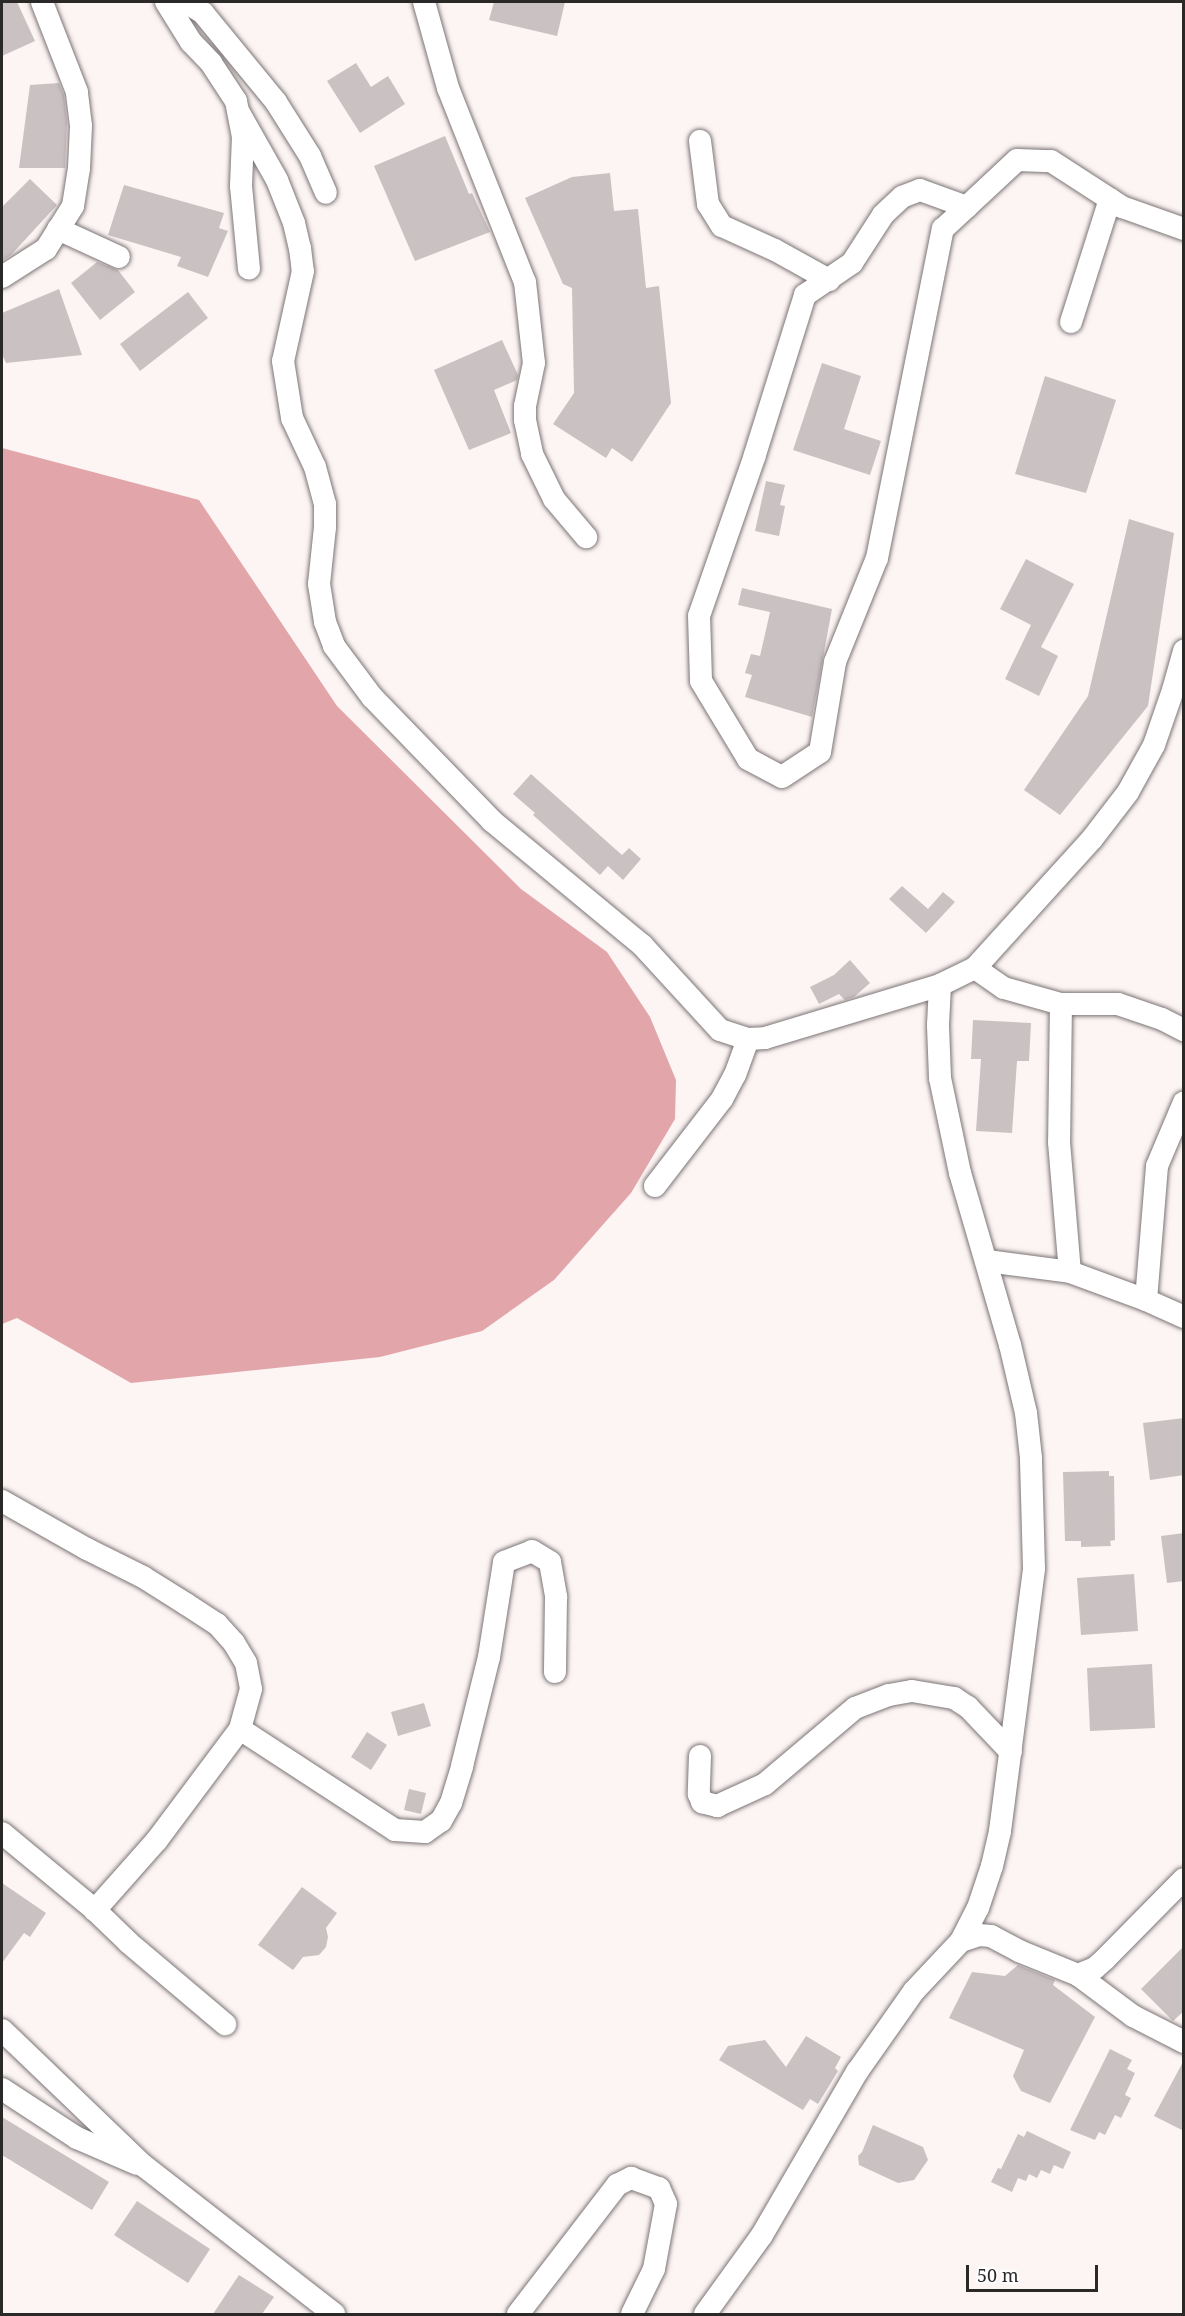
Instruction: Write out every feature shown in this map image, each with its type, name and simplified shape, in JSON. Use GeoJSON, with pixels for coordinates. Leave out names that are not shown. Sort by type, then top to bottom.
{"type":"FeatureCollection","features":[{"type":"Feature","properties":{"kind":"street"},"geometry":{"type":"LineString","coordinates":[[2,277],[46,249],[73,206],[79,168],[81,126],[77,92],[42,2]]}},
{"type":"Feature","properties":{"kind":"street"},"geometry":{"type":"LineString","coordinates":[[166,2],[191,42],[228,87],[238,111],[277,180],[294,223],[303,271],[283,361],[292,418],[315,467],[325,504],[319,584],[325,622],[334,646],[372,697],[492,821],[642,945],[720,1030],[748,1039],[765,1038],[940,985],[975,968],[1092,839],[1128,792],[1154,745],[1184,651]]}},
{"type":"Feature","properties":{"kind":"street"},"geometry":{"type":"LineString","coordinates":[[185,2],[203,12],[276,102],[300,139],[326,193]]}},
{"type":"Feature","properties":{"kind":"street"},"geometry":{"type":"LineString","coordinates":[[424,2],[448,88],[525,282],[534,363],[533,378],[525,406],[525,420],[532,454],[554,499],[586,537]]}},
{"type":"Feature","properties":{"kind":"street"},"geometry":{"type":"LineString","coordinates":[[238,111],[243,136],[241,186],[249,269]]}},
{"type":"Feature","properties":{"kind":"street"},"geometry":{"type":"LineString","coordinates":[[700,141],[708,204],[722,226],[775,250],[829,280]]}},
{"type":"Feature","properties":{"kind":"street"},"geometry":{"type":"LineString","coordinates":[[967,207],[920,190],[902,197],[883,214],[852,263],[806,295],[755,455],[699,616],[701,681],[748,759],[782,777],[820,752],[836,662],[877,558],[943,229],[967,207],[1017,160],[1051,161],[1122,207],[1184,229]]}},
{"type":"Feature","properties":{"kind":"street"},"geometry":{"type":"LineString","coordinates":[[1071,322],[1110,199]]}},
{"type":"Feature","properties":{"kind":"street"},"geometry":{"type":"LineString","coordinates":[[58,229],[119,257]]}},
{"type":"Feature","properties":{"kind":"street"},"geometry":{"type":"LineString","coordinates":[[975,968],[1004,988],[1061,1004],[1118,1004],[1184,1029]]}},
{"type":"Feature","properties":{"kind":"street"},"geometry":{"type":"LineString","coordinates":[[705,2314],[762,2235],[857,2072],[914,1990],[961,1941],[978,1908],[992,1866],[1000,1831],[1034,1568],[1034,1498],[1026,1413],[987,1261],[960,1173],[940,1078],[938,1025],[940,985]]}},
{"type":"Feature","properties":{"kind":"street"},"geometry":{"type":"LineString","coordinates":[[1061,1004],[1059,1142],[1070,1272]]}},
{"type":"Feature","properties":{"kind":"street"},"geometry":{"type":"LineString","coordinates":[[655,1186],[722,1099],[735,1075],[748,1039]]}},
{"type":"Feature","properties":{"kind":"street"},"geometry":{"type":"LineString","coordinates":[[1146,1300],[1157,1166],[1184,1102]]}},
{"type":"Feature","properties":{"kind":"street"},"geometry":{"type":"LineString","coordinates":[[987,1261],[1070,1272],[1146,1300],[1184,1317]]}},
{"type":"Feature","properties":{"kind":"street"},"geometry":{"type":"LineString","coordinates":[[2,1501],[87,1550],[143,1576],[217,1624],[234,1643],[246,1663],[251,1689],[240,1729],[157,1840],[95,1910]]}},
{"type":"Feature","properties":{"kind":"street"},"geometry":{"type":"LineString","coordinates":[[240,1729],[395,1830],[425,1832],[441,1821],[451,1803],[462,1766],[489,1657],[504,1562],[532,1551],[550,1562],[556,1598],[555,1672]]}},
{"type":"Feature","properties":{"kind":"street"},"geometry":{"type":"LineString","coordinates":[[700,1756],[699,1794],[702,1802],[717,1806],[765,1784],[855,1708],[889,1695],[912,1691],[930,1692],[961,1703],[1011,1752]]}},
{"type":"Feature","properties":{"kind":"street"},"geometry":{"type":"LineString","coordinates":[[2,1833],[95,1910],[129,1943],[225,2024]]}},
{"type":"Feature","properties":{"kind":"street"},"geometry":{"type":"LineString","coordinates":[[1078,1976],[1095,1968],[1105,1959],[1184,1879]]}},
{"type":"Feature","properties":{"kind":"street"},"geometry":{"type":"LineString","coordinates":[[978,1908],[1000,1940]]}},
{"type":"Feature","properties":{"kind":"street"},"geometry":{"type":"LineString","coordinates":[[961,1941],[984,1934],[1000,1940],[1028,1955],[1078,1976],[1133,2016],[1184,2042]]}},
{"type":"Feature","properties":{"kind":"street"},"geometry":{"type":"LineString","coordinates":[[2,2030],[144,2166],[334,2314]]}},
{"type":"Feature","properties":{"kind":"street"},"geometry":{"type":"LineString","coordinates":[[2,2089],[77,2138],[111,2155],[144,2166]]}},
{"type":"Feature","properties":{"kind":"street"},"geometry":{"type":"LineString","coordinates":[[518,2314],[552,2274],[616,2185],[631,2178],[659,2187],[666,2204],[654,2269],[633,2314]]}},
{"type":"Feature","properties":{"kind":"shaded area"},"geometry":{"type":"Polygon","coordinates":[[[2,448],[199,500],[337,706],[521,889],[607,952],[650,1017],[676,1080],[675,1119],[631,1193],[554,1280],[482,1331],[380,1357],[131,1383],[17,1318],[2,1324],[2,448]]]}},
{"type":"Feature","properties":{"kind":"building"},"geometry":{"type":"Polygon","coordinates":[[[2,2],[17,2],[35,41],[2,56],[2,2]]]}},
{"type":"Feature","properties":{"kind":"building"},"geometry":{"type":"Polygon","coordinates":[[[494,2],[565,2],[557,36],[489,20],[494,2]]]}},
{"type":"Feature","properties":{"kind":"building"},"geometry":{"type":"Polygon","coordinates":[[[356,63],[371,87],[388,76],[405,104],[360,133],[327,81],[356,63]]]}},
{"type":"Feature","properties":{"kind":"building"},"geometry":{"type":"Polygon","coordinates":[[[59,83],[64,95],[67,122],[65,168],[19,168],[30,85],[59,83]]]}},
{"type":"Feature","properties":{"kind":"building"},"geometry":{"type":"Polygon","coordinates":[[[445,136],[469,194],[472,193],[490,232],[415,261],[374,166],[445,136]]]}},
{"type":"Feature","properties":{"kind":"building"},"geometry":{"type":"Polygon","coordinates":[[[610,173],[614,211],[638,209],[646,288],[659,286],[671,403],[632,462],[612,448],[606,458],[553,424],[574,393],[572,288],[563,284],[525,198],[572,177],[610,173]]]}},
{"type":"Feature","properties":{"kind":"building"},"geometry":{"type":"Polygon","coordinates":[[[30,179],[57,205],[11,255],[2,261],[2,207],[30,179]]]}},
{"type":"Feature","properties":{"kind":"building"},"geometry":{"type":"Polygon","coordinates":[[[124,185],[224,213],[219,228],[228,231],[208,277],[177,266],[181,257],[108,235],[124,185]]]}},
{"type":"Feature","properties":{"kind":"building"},"geometry":{"type":"Polygon","coordinates":[[[97,262],[118,270],[135,292],[100,320],[71,283],[97,262]]]}},
{"type":"Feature","properties":{"kind":"building"},"geometry":{"type":"Polygon","coordinates":[[[59,289],[82,355],[6,363],[2,354],[2,313],[59,289]]]}},
{"type":"Feature","properties":{"kind":"building"},"geometry":{"type":"Polygon","coordinates":[[[188,292],[208,318],[140,371],[120,344],[188,292]]]}},
{"type":"Feature","properties":{"kind":"building"},"geometry":{"type":"Polygon","coordinates":[[[502,340],[518,375],[517,380],[494,390],[511,433],[469,450],[434,370],[502,340]]]}},
{"type":"Feature","properties":{"kind":"building"},"geometry":{"type":"Polygon","coordinates":[[[822,363],[861,376],[844,429],[881,441],[870,475],[793,450],[822,363]]]}},
{"type":"Feature","properties":{"kind":"building"},"geometry":{"type":"Polygon","coordinates":[[[1045,376],[1116,400],[1086,493],[1015,474],[1045,376]]]}},
{"type":"Feature","properties":{"kind":"building"},"geometry":{"type":"Polygon","coordinates":[[[766,481],[785,485],[780,505],[785,506],[779,536],[755,531],[766,481]]]}},
{"type":"Feature","properties":{"kind":"building"},"geometry":{"type":"Polygon","coordinates":[[[1129,519],[1174,533],[1148,706],[1060,815],[1024,790],[1088,696],[1129,519]]]}},
{"type":"Feature","properties":{"kind":"building"},"geometry":{"type":"Polygon","coordinates":[[[1026,559],[1074,584],[1041,647],[1058,656],[1039,696],[1005,679],[1031,625],[1000,609],[1026,559]]]}},
{"type":"Feature","properties":{"kind":"building"},"geometry":{"type":"Polygon","coordinates":[[[742,588],[832,609],[812,717],[745,697],[752,675],[745,673],[751,654],[760,656],[770,612],[738,605],[742,588]]]}},
{"type":"Feature","properties":{"kind":"building"},"geometry":{"type":"Polygon","coordinates":[[[531,774],[622,855],[629,848],[641,859],[623,880],[608,866],[600,875],[513,794],[531,774]]]}},
{"type":"Feature","properties":{"kind":"building"},"geometry":{"type":"Polygon","coordinates":[[[902,886],[928,909],[943,892],[955,902],[926,933],[889,899],[902,886]]]}},
{"type":"Feature","properties":{"kind":"building"},"geometry":{"type":"Polygon","coordinates":[[[850,960],[870,983],[854,997],[845,1000],[839,994],[819,1004],[810,987],[834,975],[850,960]]]}},
{"type":"Feature","properties":{"kind":"building"},"geometry":{"type":"Polygon","coordinates":[[[973,1020],[1031,1023],[1029,1061],[1017,1061],[1012,1133],[976,1131],[981,1059],[971,1059],[973,1020]]]}},
{"type":"Feature","properties":{"kind":"building"},"geometry":{"type":"Polygon","coordinates":[[[1184,1418],[1184,1475],[1150,1480],[1143,1423],[1184,1418]]]}},
{"type":"Feature","properties":{"kind":"building"},"geometry":{"type":"Polygon","coordinates":[[[1109,1471],[1109,1476],[1114,1476],[1115,1540],[1110,1541],[1111,1546],[1081,1547],[1081,1541],[1065,1541],[1063,1472],[1109,1471]]]}},
{"type":"Feature","properties":{"kind":"building"},"geometry":{"type":"Polygon","coordinates":[[[1184,1533],[1184,1581],[1167,1583],[1161,1536],[1184,1533]]]}},
{"type":"Feature","properties":{"kind":"building"},"geometry":{"type":"Polygon","coordinates":[[[1134,1574],[1138,1631],[1081,1635],[1077,1578],[1134,1574]]]}},
{"type":"Feature","properties":{"kind":"building"},"geometry":{"type":"Polygon","coordinates":[[[1152,1664],[1155,1728],[1090,1731],[1087,1668],[1152,1664]]]}},
{"type":"Feature","properties":{"kind":"building"},"geometry":{"type":"Polygon","coordinates":[[[424,1703],[431,1726],[398,1736],[391,1712],[424,1703]]]}},
{"type":"Feature","properties":{"kind":"building"},"geometry":{"type":"Polygon","coordinates":[[[367,1732],[387,1745],[371,1770],[351,1757],[367,1732]]]}},
{"type":"Feature","properties":{"kind":"building"},"geometry":{"type":"Polygon","coordinates":[[[409,1789],[426,1793],[421,1814],[404,1810],[409,1789]]]}},
{"type":"Feature","properties":{"kind":"building"},"geometry":{"type":"Polygon","coordinates":[[[2,1883],[46,1913],[30,1937],[24,1933],[2,1963],[2,1883]]]}},
{"type":"Feature","properties":{"kind":"building"},"geometry":{"type":"Polygon","coordinates":[[[302,1887],[337,1913],[326,1928],[328,1937],[326,1947],[319,1955],[303,1957],[293,1970],[258,1945],[302,1887]]]}},
{"type":"Feature","properties":{"kind":"building"},"geometry":{"type":"Polygon","coordinates":[[[1184,1946],[1184,2011],[1173,2021],[1141,1989],[1184,1946]]]}},
{"type":"Feature","properties":{"kind":"building"},"geometry":{"type":"Polygon","coordinates":[[[1018,1965],[1055,1980],[1053,1985],[1095,2017],[1050,2103],[1021,2091],[1013,2076],[1024,2050],[949,2018],[972,1972],[1005,1976],[1018,1965]]]}},
{"type":"Feature","properties":{"kind":"building"},"geometry":{"type":"Polygon","coordinates":[[[806,2036],[841,2057],[835,2068],[838,2071],[818,2104],[810,2099],[803,2110],[719,2060],[728,2046],[765,2040],[786,2067],[806,2036]]]}},
{"type":"Feature","properties":{"kind":"building"},"geometry":{"type":"Polygon","coordinates":[[[1110,2049],[1132,2060],[1127,2069],[1135,2073],[1125,2095],[1131,2098],[1121,2118],[1115,2115],[1105,2135],[1099,2132],[1095,2140],[1070,2130],[1110,2049]]]}},
{"type":"Feature","properties":{"kind":"building"},"geometry":{"type":"Polygon","coordinates":[[[1184,2060],[1184,2131],[1154,2116],[1184,2060]]]}},
{"type":"Feature","properties":{"kind":"building"},"geometry":{"type":"Polygon","coordinates":[[[2,2117],[109,2182],[92,2210],[2,2155],[2,2117]]]}},
{"type":"Feature","properties":{"kind":"building"},"geometry":{"type":"Polygon","coordinates":[[[873,2125],[923,2147],[928,2160],[914,2180],[898,2183],[859,2165],[858,2156],[862,2152],[873,2125]]]}},
{"type":"Feature","properties":{"kind":"building"},"geometry":{"type":"Polygon","coordinates":[[[1027,2131],[1071,2152],[1063,2169],[1054,2165],[1050,2174],[1041,2170],[1037,2178],[1029,2174],[1026,2181],[1018,2178],[1012,2192],[991,2182],[998,2168],[1001,2169],[1018,2134],[1024,2137],[1027,2131]]]}},
{"type":"Feature","properties":{"kind":"building"},"geometry":{"type":"Polygon","coordinates":[[[137,2201],[210,2249],[188,2283],[114,2235],[137,2201]]]}},
{"type":"Feature","properties":{"kind":"building"},"geometry":{"type":"Polygon","coordinates":[[[239,2275],[274,2297],[262,2314],[213,2314],[239,2275]]]}}]}
